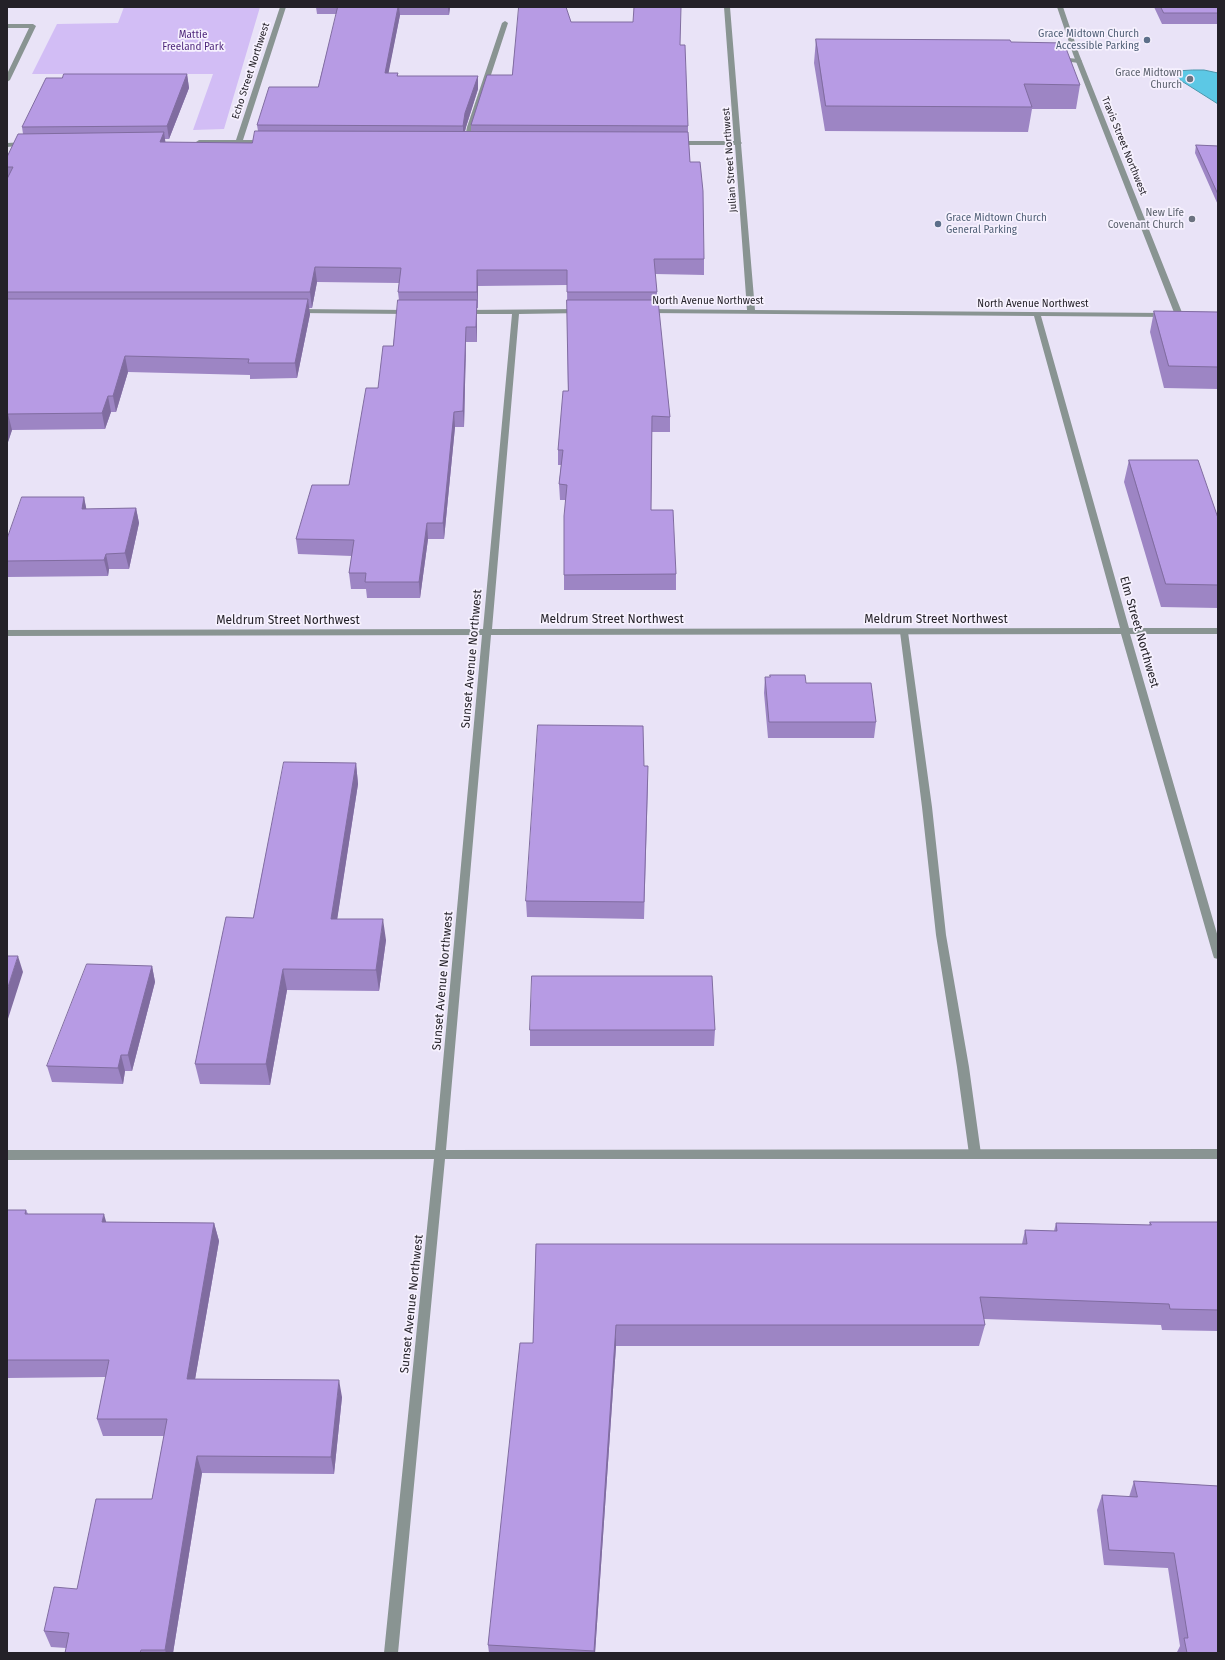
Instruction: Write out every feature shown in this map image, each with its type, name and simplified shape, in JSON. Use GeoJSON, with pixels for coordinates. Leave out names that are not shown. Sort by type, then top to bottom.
{"type":"FeatureCollection","features":[{"type":"Feature","properties":{"kind":"street","name":"Echo Street Northwest"},"geometry":{"type":"LineString","coordinates":[[239,142],[283,7]]}},
{"type":"Feature","properties":{"kind":"street","name":"Julian Street Northwest"},"geometry":{"type":"LineString","coordinates":[[727,7],[739,143],[751,311]]}},
{"type":"Feature","properties":{"kind":"street","name":"Travis Street Northwest"},"geometry":{"type":"LineString","coordinates":[[1060,7],[1079,61],[1183,315]]}},
{"type":"Feature","properties":{"kind":"street"},"geometry":{"type":"LineString","coordinates":[[466,142],[505,23]]}},
{"type":"Feature","properties":{"kind":"street"},"geometry":{"type":"LineString","coordinates":[[7,26],[33,26],[7,80]]}},
{"type":"Feature","properties":{"kind":"street"},"geometry":{"type":"LineString","coordinates":[[1052,58],[1079,61]]}},
{"type":"Feature","properties":{"kind":"street"},"geometry":{"type":"LineString","coordinates":[[191,142],[270,142]]}},
{"type":"Feature","properties":{"kind":"street"},"geometry":{"type":"LineString","coordinates":[[458,142],[474,142]]}},
{"type":"Feature","properties":{"kind":"street"},"geometry":{"type":"LineString","coordinates":[[669,143],[739,143]]}},
{"type":"Feature","properties":{"kind":"street"},"geometry":{"type":"LineString","coordinates":[[7,145],[31,144]]}},
{"type":"Feature","properties":{"kind":"street"},"geometry":{"type":"LineString","coordinates":[[286,311],[421,312]]}},
{"type":"Feature","properties":{"kind":"street","name":"North Avenue Northwest"},"geometry":{"type":"LineString","coordinates":[[641,311],[1183,315]]}},
{"type":"Feature","properties":{"kind":"street"},"geometry":{"type":"LineString","coordinates":[[461,312],[587,312]]}},
{"type":"Feature","properties":{"kind":"street","name":"Sunset Avenue Northwest"},"geometry":{"type":"LineString","coordinates":[[391,1653],[440,1155],[516,312]]}},
{"type":"Feature","properties":{"kind":"street","name":"Elm Street Northwest"},"geometry":{"type":"LineString","coordinates":[[1037,314],[1125,631],[1218,956]]}},
{"type":"Feature","properties":{"kind":"street","name":"Meldrum Street Northwest"},"geometry":{"type":"LineString","coordinates":[[7,633],[1218,631]]}},
{"type":"Feature","properties":{"kind":"street"},"geometry":{"type":"LineString","coordinates":[[904,632],[927,807],[941,935],[963,1067],[975,1154]]}},
{"type":"Feature","properties":{"kind":"street"},"geometry":{"type":"LineString","coordinates":[[7,1155],[1218,1154]]}},
{"type":"Feature","properties":{"kind":"green space","name":"Mattie Freeland Park"},"geometry":{"type":"Polygon","coordinates":[[[124,7],[260,7],[224,129],[193,130],[213,74],[32,74],[57,24],[118,23],[124,7]]]}},
{"type":"Feature","properties":{"kind":"water"},"geometry":{"type":"Polygon","coordinates":[[[1204,70],[1218,73],[1218,104],[1180,80],[1176,75],[1180,71],[1204,70]]]}},
{"type":"Feature","properties":{"kind":"building"},"geometry":{"type":"Polygon","coordinates":[[[338,7],[398,7],[385,73],[398,73],[397,76],[478,76],[465,113],[463,126],[257,125],[269,87],[318,87],[338,7]]]}},
{"type":"Feature","properties":{"kind":"building"},"geometry":{"type":"Polygon","coordinates":[[[519,7],[566,7],[571,22],[633,22],[634,7],[681,7],[680,45],[685,45],[688,126],[471,125],[487,75],[512,75],[519,7]]]}},
{"type":"Feature","properties":{"kind":"building"},"geometry":{"type":"Polygon","coordinates":[[[1161,7],[1218,7],[1218,13],[1164,13],[1161,7]]]}},
{"type":"Feature","properties":{"kind":"building"},"geometry":{"type":"Polygon","coordinates":[[[816,39],[1010,40],[1011,42],[1064,43],[1080,85],[1024,84],[1032,107],[826,106],[816,39]]]}},
{"type":"Feature","properties":{"kind":"building"},"geometry":{"type":"Polygon","coordinates":[[[64,74],[187,74],[167,126],[22,127],[46,78],[62,78],[64,74]]]}},
{"type":"Feature","properties":{"kind":"building"},"geometry":{"type":"Polygon","coordinates":[[[255,131],[688,132],[690,162],[700,162],[703,191],[704,259],[654,259],[657,292],[567,292],[567,270],[477,270],[477,292],[398,292],[401,268],[315,267],[310,292],[7,292],[7,179],[13,167],[7,167],[7,157],[18,134],[164,132],[160,142],[252,143],[255,131]]]}},
{"type":"Feature","properties":{"kind":"building"},"geometry":{"type":"Polygon","coordinates":[[[1196,145],[1218,146],[1218,194],[1196,145]]]}},
{"type":"Feature","properties":{"kind":"building"},"geometry":{"type":"Polygon","coordinates":[[[7,299],[308,299],[295,363],[248,363],[249,359],[125,356],[113,396],[108,396],[102,413],[8,414],[7,417],[7,299]]]}},
{"type":"Feature","properties":{"kind":"building"},"geometry":{"type":"Polygon","coordinates":[[[398,300],[477,300],[476,327],[466,327],[463,411],[454,412],[443,523],[427,523],[419,582],[365,582],[366,573],[349,573],[354,540],[296,539],[312,485],[349,485],[366,388],[378,388],[383,346],[393,346],[398,300]]]}},
{"type":"Feature","properties":{"kind":"building"},"geometry":{"type":"Polygon","coordinates":[[[567,300],[658,300],[670,417],[652,416],[651,510],[673,510],[676,574],[564,575],[564,516],[567,485],[559,484],[563,450],[558,450],[563,391],[568,391],[567,300]]]}},
{"type":"Feature","properties":{"kind":"building"},"geometry":{"type":"Polygon","coordinates":[[[1154,311],[1218,312],[1218,367],[1169,366],[1154,311]]]}},
{"type":"Feature","properties":{"kind":"building"},"geometry":{"type":"Polygon","coordinates":[[[1129,460],[1198,460],[1218,518],[1218,585],[1166,584],[1129,460]]]}},
{"type":"Feature","properties":{"kind":"building"},"geometry":{"type":"Polygon","coordinates":[[[22,497],[84,497],[82,509],[136,508],[125,553],[106,554],[104,560],[7,561],[7,539],[22,497]]]}},
{"type":"Feature","properties":{"kind":"building"},"geometry":{"type":"Polygon","coordinates":[[[770,675],[805,675],[806,683],[871,683],[876,722],[769,722],[765,677],[770,677],[770,675]]]}},
{"type":"Feature","properties":{"kind":"building"},"geometry":{"type":"Polygon","coordinates":[[[538,725],[643,726],[644,766],[648,766],[644,902],[526,901],[538,725]]]}},
{"type":"Feature","properties":{"kind":"building"},"geometry":{"type":"Polygon","coordinates":[[[284,762],[356,763],[331,919],[383,919],[376,970],[283,969],[266,1064],[195,1064],[226,917],[253,918],[284,762]]]}},
{"type":"Feature","properties":{"kind":"building"},"geometry":{"type":"Polygon","coordinates":[[[7,956],[18,956],[7,990],[7,956]]]}},
{"type":"Feature","properties":{"kind":"building"},"geometry":{"type":"Polygon","coordinates":[[[87,964],[152,966],[128,1055],[121,1055],[118,1068],[47,1066],[87,964]]]}},
{"type":"Feature","properties":{"kind":"building"},"geometry":{"type":"Polygon","coordinates":[[[532,976],[712,976],[715,1030],[530,1030],[532,976]]]}},
{"type":"Feature","properties":{"kind":"building"},"geometry":{"type":"Polygon","coordinates":[[[7,1210],[26,1210],[25,1214],[104,1214],[102,1222],[214,1223],[187,1379],[339,1380],[331,1457],[197,1456],[165,1650],[141,1650],[140,1653],[65,1653],[69,1633],[44,1631],[54,1587],[77,1589],[96,1499],[152,1499],[167,1419],[97,1419],[109,1360],[7,1360],[7,1210]]]}},
{"type":"Feature","properties":{"kind":"building"},"geometry":{"type":"Polygon","coordinates":[[[1150,1222],[1218,1222],[1218,1310],[1170,1309],[1169,1304],[980,1297],[985,1325],[616,1325],[594,1651],[488,1645],[520,1343],[533,1343],[536,1244],[1027,1244],[1025,1230],[1057,1231],[1056,1223],[1151,1225],[1150,1222]]]}},
{"type":"Feature","properties":{"kind":"building"},"geometry":{"type":"Polygon","coordinates":[[[1134,1481],[1218,1486],[1218,1653],[1187,1653],[1184,1638],[1188,1638],[1174,1553],[1109,1550],[1102,1495],[1137,1497],[1134,1481]]]}},
{"type":"Feature","properties":{"kind":"place","name":"Grace Midtown Church Accessible Parking"},"geometry":{"type":"Point","coordinates":[1147,40]}},
{"type":"Feature","properties":{"kind":"place","name":"Grace Midtown Church"},"geometry":{"type":"Point","coordinates":[1190,79]}},
{"type":"Feature","properties":{"kind":"place","name":"New Life Covenant Church"},"geometry":{"type":"Point","coordinates":[1192,219]}},
{"type":"Feature","properties":{"kind":"place","name":"Grace Midtown Church General Parking"},"geometry":{"type":"Point","coordinates":[938,224]}}]}
